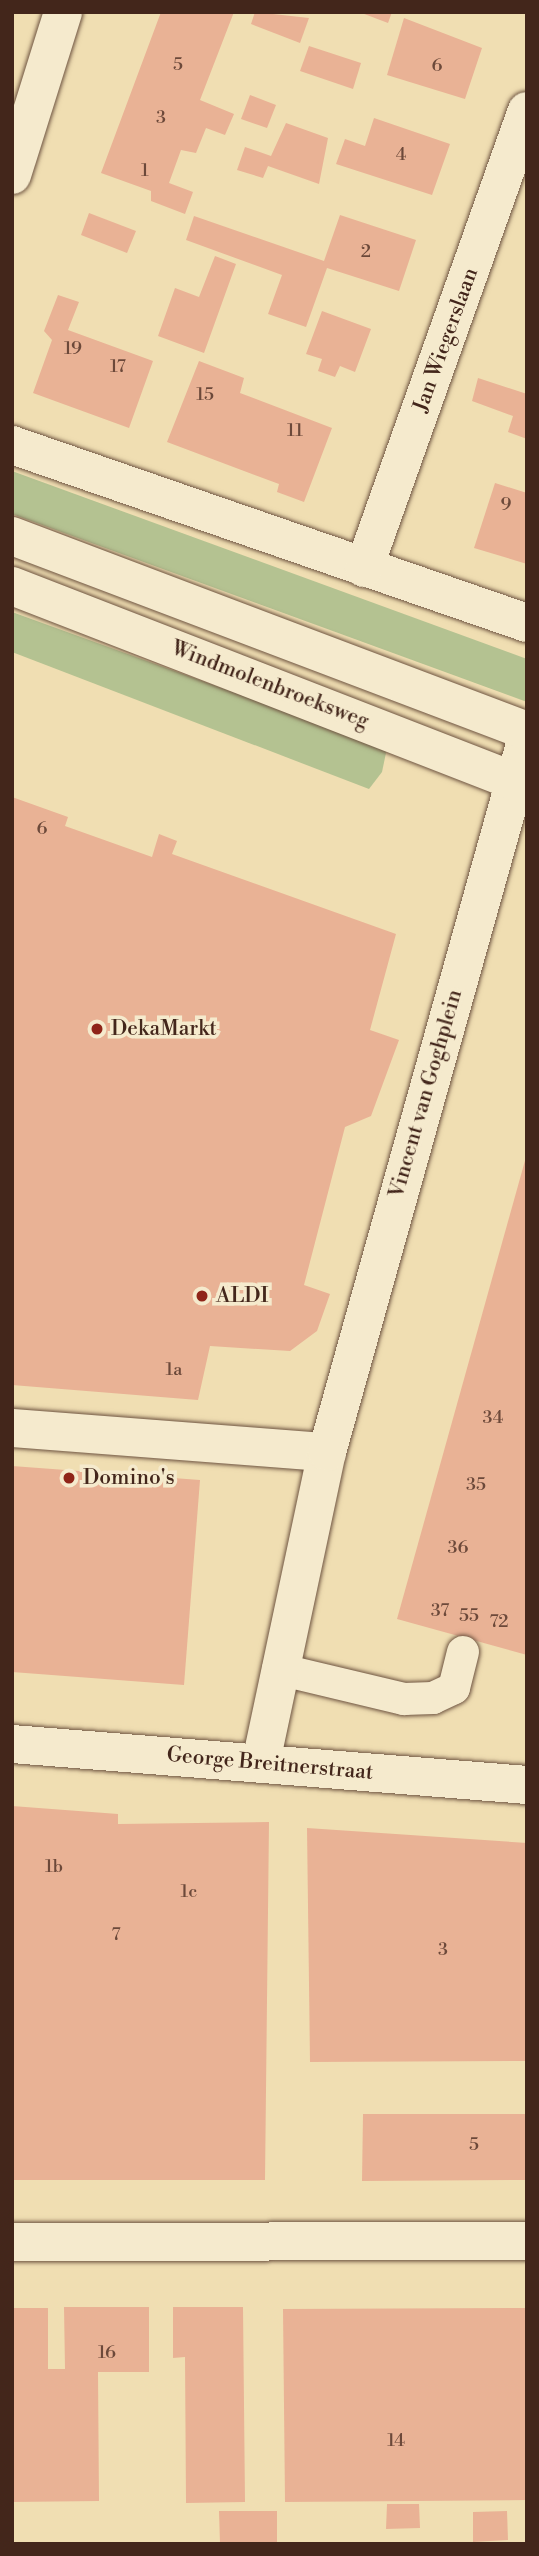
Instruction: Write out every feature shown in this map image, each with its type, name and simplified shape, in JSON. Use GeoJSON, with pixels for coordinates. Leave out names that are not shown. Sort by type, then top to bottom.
{"type":"FeatureCollection","features":[{"type":"Feature","properties":{"kind":"street"},"geometry":{"type":"LineString","coordinates":[[12,175],[63,12]]}},
{"type":"Feature","properties":{"kind":"street","name":"Jan Wiegerslaan"},"geometry":{"type":"LineString","coordinates":[[364,568],[527,111]]}},
{"type":"Feature","properties":{"kind":"street"},"geometry":{"type":"LineString","coordinates":[[12,444],[527,623]]}},
{"type":"Feature","properties":{"kind":"street"},"geometry":{"type":"LineString","coordinates":[[12,536],[527,731]]}},
{"type":"Feature","properties":{"kind":"street","name":"Windmolenbroeksweg"},"geometry":{"type":"LineString","coordinates":[[12,586],[520,784]]}},
{"type":"Feature","properties":{"kind":"street","name":"Vincent van Goghplein"},"geometry":{"type":"LineString","coordinates":[[261,1762],[278,1670],[327,1452],[520,784],[527,737]]}},
{"type":"Feature","properties":{"kind":"street"},"geometry":{"type":"LineString","coordinates":[[12,1428],[327,1452]]}},
{"type":"Feature","properties":{"kind":"street","name":"George Breitnerstraat"},"geometry":{"type":"LineString","coordinates":[[12,1744],[527,1785]]}},
{"type":"Feature","properties":{"kind":"street"},"geometry":{"type":"LineString","coordinates":[[12,2242],[527,2241]]}},
{"type":"Feature","properties":{"kind":"lane"},"geometry":{"type":"LineString","coordinates":[[278,1670],[404,1699],[433,1698],[454,1688],[463,1651]]}},
{"type":"Feature","properties":{"kind":"green space"},"geometry":{"type":"Polygon","coordinates":[[[12,471],[527,659],[527,702],[12,514],[12,471]]]}},
{"type":"Feature","properties":{"kind":"green space"},"geometry":{"type":"Polygon","coordinates":[[[12,612],[387,748],[382,772],[369,789],[12,652],[12,612]]]}},
{"type":"Feature","properties":{"kind":"building"},"geometry":{"type":"Polygon","coordinates":[[[161,12],[234,12],[200,100],[234,114],[225,135],[206,128],[196,153],[181,150],[169,183],[193,192],[185,214],[151,201],[151,191],[101,173],[161,12]]]}},
{"type":"Feature","properties":{"kind":"building"},"geometry":{"type":"Polygon","coordinates":[[[255,12],[309,18],[300,43],[251,24],[255,12]]]}},
{"type":"Feature","properties":{"kind":"building"},"geometry":{"type":"Polygon","coordinates":[[[359,12],[392,12],[388,23],[359,12]]]}},
{"type":"Feature","properties":{"kind":"building"},"geometry":{"type":"Polygon","coordinates":[[[404,18],[482,48],[465,99],[387,75],[404,18]]]}},
{"type":"Feature","properties":{"kind":"building"},"geometry":{"type":"Polygon","coordinates":[[[309,46],[361,63],[353,89],[300,71],[309,46]]]}},
{"type":"Feature","properties":{"kind":"building"},"geometry":{"type":"Polygon","coordinates":[[[250,95],[276,105],[267,128],[241,119],[250,95]]]}},
{"type":"Feature","properties":{"kind":"building"},"geometry":{"type":"Polygon","coordinates":[[[374,118],[450,144],[432,195],[336,164],[345,139],[365,146],[374,118]]]}},
{"type":"Feature","properties":{"kind":"building"},"geometry":{"type":"Polygon","coordinates":[[[286,123],[328,138],[319,184],[268,166],[263,178],[237,170],[245,147],[271,156],[286,123]]]}},
{"type":"Feature","properties":{"kind":"building"},"geometry":{"type":"Polygon","coordinates":[[[89,213],[136,231],[127,253],[81,235],[89,213]]]}},
{"type":"Feature","properties":{"kind":"building"},"geometry":{"type":"Polygon","coordinates":[[[340,215],[416,240],[399,291],[327,268],[306,327],[268,314],[282,275],[186,240],[194,216],[324,261],[340,215]]]}},
{"type":"Feature","properties":{"kind":"building"},"geometry":{"type":"Polygon","coordinates":[[[215,256],[236,264],[204,353],[158,336],[175,288],[199,297],[215,256]]]}},
{"type":"Feature","properties":{"kind":"building"},"geometry":{"type":"Polygon","coordinates":[[[58,295],[79,302],[68,330],[153,361],[129,428],[33,393],[52,340],[44,331],[58,295]]]}},
{"type":"Feature","properties":{"kind":"building"},"geometry":{"type":"Polygon","coordinates":[[[322,311],[371,329],[355,372],[340,366],[335,377],[318,371],[322,359],[306,354],[322,311]]]}},
{"type":"Feature","properties":{"kind":"building"},"geometry":{"type":"Polygon","coordinates":[[[199,361],[244,378],[240,393],[332,428],[304,502],[277,492],[279,484],[167,442],[199,361]]]}},
{"type":"Feature","properties":{"kind":"building"},"geometry":{"type":"Polygon","coordinates":[[[478,378],[527,394],[527,439],[508,432],[513,416],[472,401],[478,378]]]}},
{"type":"Feature","properties":{"kind":"building"},"geometry":{"type":"Polygon","coordinates":[[[495,483],[527,493],[527,564],[474,548],[495,483]]]}},
{"type":"Feature","properties":{"kind":"building"},"geometry":{"type":"Polygon","coordinates":[[[12,797],[68,817],[65,826],[152,857],[159,834],[177,841],[172,854],[396,934],[370,1030],[399,1040],[371,1116],[345,1127],[304,1285],[330,1294],[317,1331],[290,1351],[210,1346],[198,1400],[12,1385],[12,797]]]}},
{"type":"Feature","properties":{"kind":"building"},"geometry":{"type":"Polygon","coordinates":[[[527,1157],[527,1655],[397,1619],[527,1157]]]}},
{"type":"Feature","properties":{"kind":"building"},"geometry":{"type":"Polygon","coordinates":[[[12,1466],[200,1480],[184,1685],[12,1672],[12,1466]]]}},
{"type":"Feature","properties":{"kind":"building"},"geometry":{"type":"Polygon","coordinates":[[[12,1806],[118,1814],[118,1824],[269,1822],[265,2180],[12,2180],[12,1806]]]}},
{"type":"Feature","properties":{"kind":"building"},"geometry":{"type":"Polygon","coordinates":[[[307,1828],[527,1843],[527,2061],[310,2062],[307,1828]]]}},
{"type":"Feature","properties":{"kind":"building"},"geometry":{"type":"Polygon","coordinates":[[[363,2114],[527,2114],[527,2180],[362,2181],[363,2114]]]}},
{"type":"Feature","properties":{"kind":"building"},"geometry":{"type":"Polygon","coordinates":[[[64,2307],[149,2307],[149,2372],[98,2372],[99,2501],[12,2502],[12,2308],[48,2308],[48,2369],[65,2369],[64,2307]]]}},
{"type":"Feature","properties":{"kind":"building"},"geometry":{"type":"Polygon","coordinates":[[[173,2307],[243,2307],[245,2502],[186,2503],[185,2357],[173,2358],[173,2307]]]}},
{"type":"Feature","properties":{"kind":"building"},"geometry":{"type":"Polygon","coordinates":[[[527,2308],[527,2500],[285,2502],[283,2309],[527,2308]]]}},
{"type":"Feature","properties":{"kind":"building"},"geometry":{"type":"Polygon","coordinates":[[[387,2504],[419,2504],[420,2528],[386,2529],[387,2504]]]}},
{"type":"Feature","properties":{"kind":"building"},"geometry":{"type":"Polygon","coordinates":[[[219,2511],[277,2511],[277,2544],[220,2544],[219,2511]]]}},
{"type":"Feature","properties":{"kind":"building"},"geometry":{"type":"Polygon","coordinates":[[[507,2511],[508,2540],[473,2542],[473,2512],[507,2511]]]}},
{"type":"Feature","properties":{"kind":"place","name":"DekaMarkt"},"geometry":{"type":"Point","coordinates":[97,1029]}},
{"type":"Feature","properties":{"kind":"place","name":"ALDI"},"geometry":{"type":"Point","coordinates":[202,1296]}},
{"type":"Feature","properties":{"kind":"place","name":"Domino's"},"geometry":{"type":"Point","coordinates":[69,1478]}}]}
